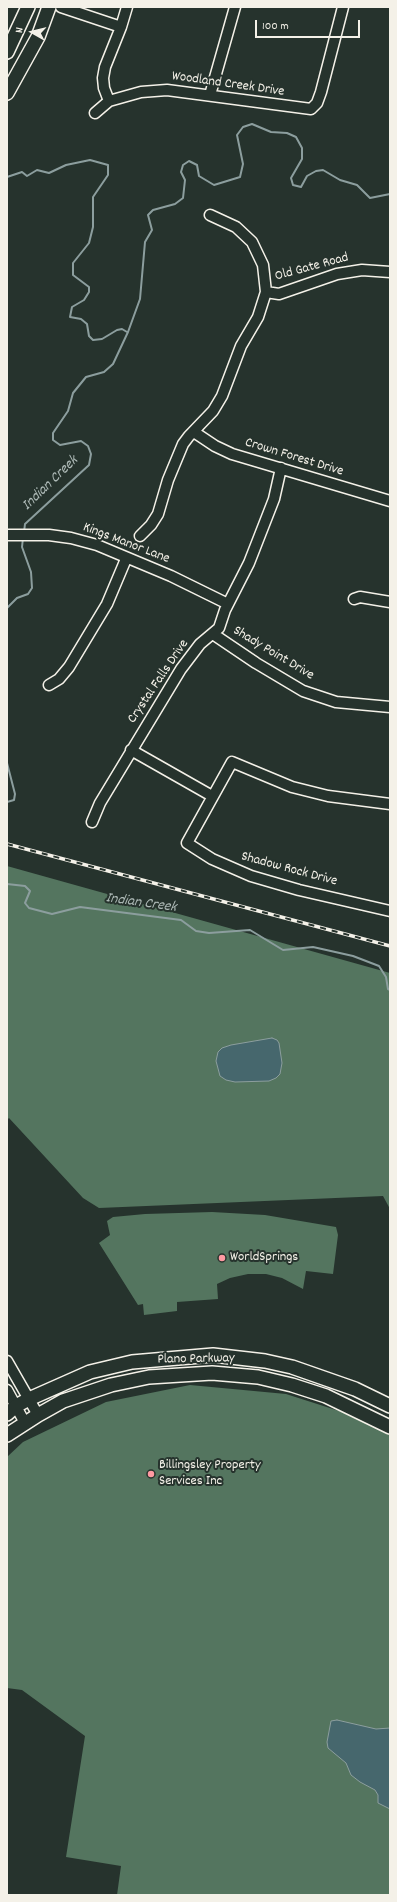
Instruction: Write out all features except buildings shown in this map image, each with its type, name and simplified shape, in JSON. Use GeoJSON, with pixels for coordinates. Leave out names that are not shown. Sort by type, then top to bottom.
{"type":"FeatureCollection","features":[{"type":"Feature","properties":{"kind":"main road"},"geometry":{"type":"LineString","coordinates":[[7,52],[28,7]]}},
{"type":"Feature","properties":{"kind":"main road"},"geometry":{"type":"LineString","coordinates":[[7,93],[38,37],[49,7]]}},
{"type":"Feature","properties":{"kind":"main road","name":"Plano Parkway"},"geometry":{"type":"LineString","coordinates":[[11,1410],[29,1399],[90,1372],[132,1362],[213,1355],[264,1361],[292,1367],[355,1389],[390,1406]]}},
{"type":"Feature","properties":{"kind":"main road","name":"Plano Parkway"},"geometry":{"type":"LineString","coordinates":[[7,1436],[38,1414],[63,1401],[111,1385],[149,1377],[212,1373],[258,1377],[292,1385],[326,1396],[390,1427]]}},
{"type":"Feature","properties":{"kind":"street"},"geometry":{"type":"LineString","coordinates":[[61,7],[121,27]]}},
{"type":"Feature","properties":{"kind":"street"},"geometry":{"type":"LineString","coordinates":[[109,101],[104,88],[103,78],[105,67],[121,27],[127,7]]}},
{"type":"Feature","properties":{"kind":"street"},"geometry":{"type":"LineString","coordinates":[[210,95],[236,7]]}},
{"type":"Feature","properties":{"kind":"street","name":"Woodland Creek Drive"},"geometry":{"type":"LineString","coordinates":[[95,113],[109,101],[141,92],[167,90],[311,109],[315,107],[321,92],[343,7]]}},
{"type":"Feature","properties":{"kind":"street"},"geometry":{"type":"LineString","coordinates":[[140,536],[151,525],[158,514],[177,458],[189,436],[214,411],[222,396],[240,346],[258,317],[266,292],[263,265],[252,242],[236,228],[210,215]]}},
{"type":"Feature","properties":{"kind":"street","name":"Old Gate Road"},"geometry":{"type":"LineString","coordinates":[[266,292],[283,293],[336,274],[362,270],[390,272]]}},
{"type":"Feature","properties":{"kind":"street","name":"Crown Forest Drive"},"geometry":{"type":"LineString","coordinates":[[194,432],[215,446],[232,454],[281,468],[331,485],[390,501]]}},
{"type":"Feature","properties":{"kind":"street","name":"Crystal Falls Drive"},"geometry":{"type":"LineString","coordinates":[[92,822],[98,806],[131,750],[193,653],[200,644],[214,634],[219,628],[228,604],[250,563],[274,499],[281,468]]}},
{"type":"Feature","properties":{"kind":"street","name":"Kings Manor Lane"},"geometry":{"type":"LineString","coordinates":[[7,535],[49,535],[71,538],[97,545],[126,559],[171,576],[228,604]]}},
{"type":"Feature","properties":{"kind":"street"},"geometry":{"type":"LineString","coordinates":[[49,685],[59,680],[69,666],[106,604],[126,559]]}},
{"type":"Feature","properties":{"kind":"street"},"geometry":{"type":"LineString","coordinates":[[354,599],[360,596],[390,602]]}},
{"type":"Feature","properties":{"kind":"street","name":"Shady Point Drive"},"geometry":{"type":"LineString","coordinates":[[214,634],[256,664],[303,691],[336,702],[390,707]]}},
{"type":"Feature","properties":{"kind":"street"},"geometry":{"type":"LineString","coordinates":[[131,750],[212,796],[232,762],[266,778],[299,789],[328,796],[390,804]]}},
{"type":"Feature","properties":{"kind":"street","name":"Shadow Rock Drive"},"geometry":{"type":"LineString","coordinates":[[212,796],[187,843],[212,859],[251,876],[299,890],[390,911]]}},
{"type":"Feature","properties":{"kind":"street"},"geometry":{"type":"LineString","coordinates":[[7,1361],[38,1414]]}},
{"type":"Feature","properties":{"kind":"street"},"geometry":{"type":"LineString","coordinates":[[7,1390],[11,1410],[25,1423]]}},
{"type":"Feature","properties":{"kind":"green space"},"geometry":{"type":"Polygon","coordinates":[[[7,866],[390,973],[390,1209],[383,1196],[99,1208],[83,1198],[9,1118],[7,1120],[7,866]]]}},
{"type":"Feature","properties":{"kind":"green space","name":"WorldSprings"},"geometry":{"type":"Polygon","coordinates":[[[212,1212],[265,1215],[336,1227],[338,1235],[333,1274],[306,1271],[303,1289],[282,1278],[266,1274],[248,1274],[230,1278],[217,1284],[218,1299],[177,1302],[177,1311],[144,1315],[143,1304],[138,1305],[99,1243],[110,1235],[107,1221],[113,1217],[145,1214],[212,1212]]]}},
{"type":"Feature","properties":{"kind":"green space"},"geometry":{"type":"Polygon","coordinates":[[[190,1385],[286,1394],[361,1418],[390,1434],[390,1895],[117,1895],[121,1866],[66,1857],[85,1736],[22,1690],[7,1688],[7,1457],[23,1442],[106,1402],[190,1385]]]}},
{"type":"Feature","properties":{"kind":"water"},"geometry":{"type":"Polygon","coordinates":[[[272,1038],[277,1040],[279,1043],[282,1063],[280,1074],[276,1078],[269,1081],[235,1082],[226,1080],[220,1076],[216,1061],[218,1052],[222,1048],[272,1038]]]}},
{"type":"Feature","properties":{"kind":"water"},"geometry":{"type":"Polygon","coordinates":[[[337,1720],[376,1729],[390,1728],[390,1809],[378,1803],[378,1795],[375,1790],[351,1775],[346,1763],[328,1748],[327,1742],[331,1721],[337,1720]]]}},
{"type":"Feature","properties":{"kind":"waterway"},"geometry":{"type":"LineString","coordinates":[[24,532],[25,524],[89,465],[91,454],[88,446],[81,441],[60,445],[53,440],[53,433],[68,411],[73,393],[86,377],[104,372],[113,364],[128,332],[140,299],[145,242],[152,230],[148,215],[153,210],[175,204],[183,198],[185,180],[181,172],[183,165],[189,161],[197,165],[199,176],[214,185],[240,177],[243,164],[237,135],[243,127],[252,124],[271,132],[287,133],[296,137],[302,148],[302,159],[291,178],[293,185],[301,187],[307,176],[316,171],[323,170],[340,180],[357,185],[370,198],[390,194]]}},
{"type":"Feature","properties":{"kind":"waterway","name":"Indian Creek"},"geometry":{"type":"LineString","coordinates":[[7,177],[22,172],[27,176],[37,170],[49,173],[66,165],[90,160],[108,165],[108,175],[93,197],[93,227],[89,243],[73,263],[73,275],[89,287],[89,292],[84,300],[72,307],[70,317],[81,319],[87,324],[89,336],[93,340],[102,339],[117,330],[122,329],[127,332]]}},
{"type":"Feature","properties":{"kind":"waterway","name":"Indian Creek"},"geometry":{"type":"LineString","coordinates":[[7,608],[17,598],[28,594],[32,588],[31,572],[22,547],[23,538]]}},
{"type":"Feature","properties":{"kind":"waterway","name":"Indian Creek"},"geometry":{"type":"LineString","coordinates":[[7,763],[15,794],[14,800],[7,802]]}},
{"type":"Feature","properties":{"kind":"waterway","name":"Indian Creek"},"geometry":{"type":"LineString","coordinates":[[7,884],[25,886],[30,891],[25,903],[29,908],[52,914],[80,907],[181,920],[196,931],[209,933],[250,930],[283,950],[313,947],[353,956],[379,966],[386,977],[388,989],[390,990]]}},
{"type":"Feature","properties":{"kind":"railway"},"geometry":{"type":"LineString","coordinates":[[7,844],[390,946]]}},
{"type":"Feature","properties":{"kind":"place","name":"WorldSprings"},"geometry":{"type":"Point","coordinates":[222,1258]}},
{"type":"Feature","properties":{"kind":"place","name":"Billingsley Property Services Inc"},"geometry":{"type":"Point","coordinates":[151,1474]}}]}
